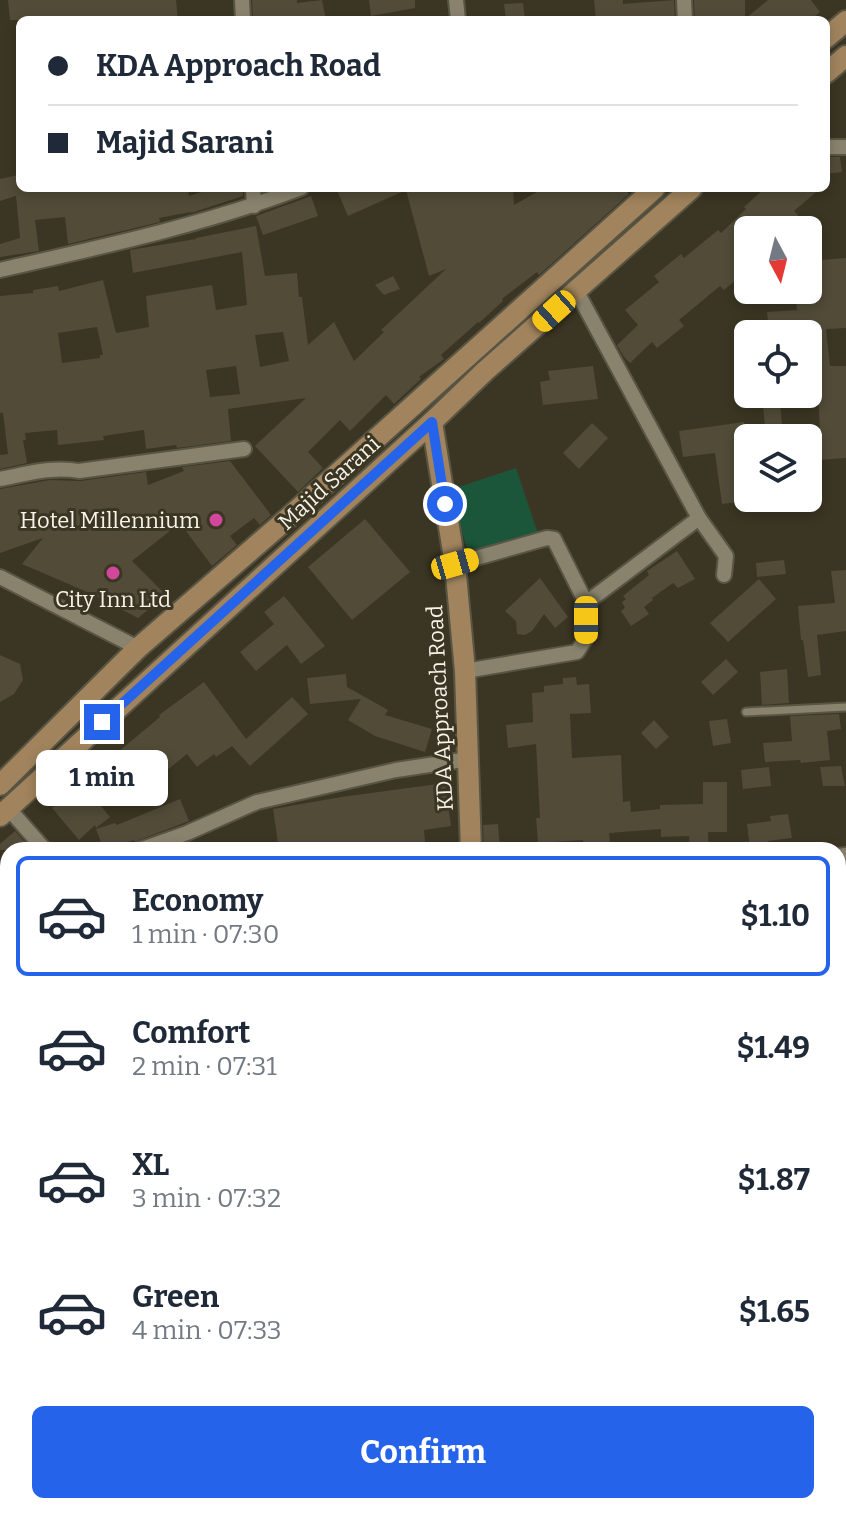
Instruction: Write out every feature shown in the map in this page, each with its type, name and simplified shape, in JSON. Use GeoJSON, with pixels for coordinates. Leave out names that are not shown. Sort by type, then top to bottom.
{"type":"FeatureCollection","features":[{"type":"Feature","properties":{"kind":"main road"},"geometry":{"type":"LineString","coordinates":[[830,35],[846,21]]}},
{"type":"Feature","properties":{"kind":"main road"},"geometry":{"type":"LineString","coordinates":[[830,70],[846,56]]}},
{"type":"Feature","properties":{"kind":"main road","name":"Majid Sarani"},"geometry":{"type":"LineString","coordinates":[[0,785],[138,648],[288,518],[651,192]]}},
{"type":"Feature","properties":{"kind":"main road","name":"Majid Sarani"},"geometry":{"type":"LineString","coordinates":[[4,812],[485,371],[687,192]]}},
{"type":"Feature","properties":{"kind":"main road","name":"KDA Approach Road"},"geometry":{"type":"LineString","coordinates":[[432,422],[455,564],[465,671],[471,842]]}},
{"type":"Feature","properties":{"kind":"street"},"geometry":{"type":"LineString","coordinates":[[253,192],[254,206]]}},
{"type":"Feature","properties":{"kind":"street"},"geometry":{"type":"LineString","coordinates":[[0,270],[254,206],[291,192]]}},
{"type":"Feature","properties":{"kind":"street"},"geometry":{"type":"LineString","coordinates":[[576,290],[699,518],[726,556],[724,575]]}},
{"type":"Feature","properties":{"kind":"street"},"geometry":{"type":"LineString","coordinates":[[0,479],[36,471],[67,468],[79,471],[244,449]]}},
{"type":"Feature","properties":{"kind":"street"},"geometry":{"type":"LineString","coordinates":[[586,603],[699,518]]}},
{"type":"Feature","properties":{"kind":"street"},"geometry":{"type":"LineString","coordinates":[[455,564],[547,538],[554,539],[586,603],[586,638],[577,652],[465,671]]}},
{"type":"Feature","properties":{"kind":"street"},"geometry":{"type":"LineString","coordinates":[[0,577],[138,648]]}},
{"type":"Feature","properties":{"kind":"street"},"geometry":{"type":"LineString","coordinates":[[162,842],[257,802],[396,770],[469,759]]}},
{"type":"Feature","properties":{"kind":"street"},"geometry":{"type":"LineString","coordinates":[[4,812],[36,842]]}},
{"type":"Feature","properties":{"kind":"lane"},"geometry":{"type":"LineString","coordinates":[[746,712],[846,707]]}},
{"type":"Feature","properties":{"kind":"green space"},"geometry":{"type":"Polygon","coordinates":[[[516,468],[538,534],[469,555],[449,490],[516,468]]]}},
{"type":"Feature","properties":{"kind":"building"},"geometry":{"type":"Polygon","coordinates":[[[8,0],[176,0],[178,16],[16,16],[16,20],[10,20],[8,0]]]}},
{"type":"Feature","properties":{"kind":"building"},"geometry":{"type":"Polygon","coordinates":[[[252,0],[297,0],[297,3],[322,0],[325,16],[253,16],[252,0]]]}},
{"type":"Feature","properties":{"kind":"building"},"geometry":{"type":"Polygon","coordinates":[[[369,0],[415,0],[415,8],[371,16],[369,0]]]}},
{"type":"Feature","properties":{"kind":"building"},"geometry":{"type":"Polygon","coordinates":[[[594,0],[623,0],[623,4],[674,0],[675,16],[596,16],[594,0]]]}},
{"type":"Feature","properties":{"kind":"building"},"geometry":{"type":"Polygon","coordinates":[[[694,0],[745,0],[745,16],[695,16],[694,0]]]}},
{"type":"Feature","properties":{"kind":"building"},"geometry":{"type":"Polygon","coordinates":[[[768,0],[811,0],[820,12],[815,16],[749,16],[768,0]]]}},
{"type":"Feature","properties":{"kind":"building"},"geometry":{"type":"Polygon","coordinates":[[[523,3],[525,16],[506,16],[504,4],[523,3]]]}},
{"type":"Feature","properties":{"kind":"building"},"geometry":{"type":"Polygon","coordinates":[[[830,157],[840,157],[842,172],[830,174],[830,157]]]}},
{"type":"Feature","properties":{"kind":"building"},"geometry":{"type":"Polygon","coordinates":[[[16,175],[16,192],[188,192],[189,196],[202,192],[243,192],[243,196],[191,213],[159,218],[160,222],[68,244],[65,217],[35,220],[39,251],[0,257],[0,244],[20,238],[16,196],[0,201],[0,179],[16,175]]]}},
{"type":"Feature","properties":{"kind":"building"},"geometry":{"type":"Polygon","coordinates":[[[338,192],[402,192],[348,216],[338,192]]]}},
{"type":"Feature","properties":{"kind":"building"},"geometry":{"type":"Polygon","coordinates":[[[407,192],[513,192],[514,205],[537,192],[629,194],[539,275],[537,272],[502,299],[441,355],[444,359],[419,377],[421,379],[394,404],[386,395],[350,431],[340,420],[308,452],[323,468],[298,492],[255,446],[306,398],[228,409],[231,441],[177,448],[176,445],[146,449],[144,430],[103,436],[104,440],[58,445],[57,430],[25,433],[26,440],[23,440],[27,463],[0,469],[0,455],[8,454],[3,413],[0,413],[0,296],[33,293],[33,290],[58,286],[59,291],[103,280],[116,333],[149,327],[146,296],[212,285],[216,310],[247,305],[242,252],[133,273],[130,250],[256,226],[265,276],[297,273],[308,345],[334,322],[354,361],[384,332],[381,330],[446,269],[429,276],[407,192]],[[97,327],[58,333],[62,363],[103,355],[97,327]],[[283,332],[255,335],[260,367],[289,361],[283,332]],[[236,366],[206,370],[210,397],[240,394],[236,366]]]}},
{"type":"Feature","properties":{"kind":"building"},"geometry":{"type":"Polygon","coordinates":[[[761,192],[816,192],[794,211],[797,216],[739,216],[746,209],[744,207],[761,192]]]}},
{"type":"Feature","properties":{"kind":"building"},"geometry":{"type":"Polygon","coordinates":[[[311,196],[318,216],[263,235],[256,216],[311,196]]]}},
{"type":"Feature","properties":{"kind":"building"},"geometry":{"type":"Polygon","coordinates":[[[734,221],[734,282],[724,290],[720,286],[679,320],[684,326],[657,348],[652,342],[630,363],[617,345],[638,325],[625,310],[659,282],[654,276],[681,254],[684,258],[718,230],[721,233],[734,221]]]}},
{"type":"Feature","properties":{"kind":"building"},"geometry":{"type":"Polygon","coordinates":[[[846,258],[846,328],[826,329],[830,366],[846,366],[846,458],[822,460],[819,408],[822,408],[822,320],[768,320],[767,312],[797,310],[796,304],[822,304],[822,260],[846,258]]]}},
{"type":"Feature","properties":{"kind":"building"},"geometry":{"type":"Polygon","coordinates":[[[393,276],[400,289],[384,295],[375,285],[393,276]]]}},
{"type":"Feature","properties":{"kind":"building"},"geometry":{"type":"Polygon","coordinates":[[[593,366],[598,399],[543,405],[540,382],[550,380],[548,371],[593,366]]]}},
{"type":"Feature","properties":{"kind":"building"},"geometry":{"type":"Polygon","coordinates":[[[763,408],[780,408],[782,424],[765,424],[763,408]]]}},
{"type":"Feature","properties":{"kind":"building"},"geometry":{"type":"Polygon","coordinates":[[[744,422],[734,424],[734,503],[722,504],[715,453],[683,457],[679,431],[744,422]]]}},
{"type":"Feature","properties":{"kind":"building"},"geometry":{"type":"Polygon","coordinates":[[[592,423],[608,438],[579,469],[563,453],[592,423]]]}},
{"type":"Feature","properties":{"kind":"building"},"geometry":{"type":"Polygon","coordinates":[[[230,461],[271,515],[260,525],[254,518],[230,536],[237,545],[212,566],[180,523],[132,561],[166,595],[138,618],[22,564],[43,538],[0,553],[0,489],[50,480],[80,481],[146,472],[148,485],[184,471],[182,467],[230,461]]]}},
{"type":"Feature","properties":{"kind":"building"},"geometry":{"type":"Polygon","coordinates":[[[365,519],[410,572],[352,620],[308,567],[365,519]]]}},
{"type":"Feature","properties":{"kind":"building"},"geometry":{"type":"Polygon","coordinates":[[[677,551],[695,579],[678,588],[673,583],[652,598],[644,607],[649,614],[631,626],[621,611],[625,608],[622,602],[626,599],[623,596],[649,575],[647,571],[677,551]]]}},
{"type":"Feature","properties":{"kind":"building"},"geometry":{"type":"Polygon","coordinates":[[[784,560],[786,574],[757,577],[756,563],[784,560]]]}},
{"type":"Feature","properties":{"kind":"building"},"geometry":{"type":"Polygon","coordinates":[[[846,570],[846,631],[817,635],[821,675],[808,677],[798,606],[835,603],[831,571],[846,570]]]}},
{"type":"Feature","properties":{"kind":"building"},"geometry":{"type":"Polygon","coordinates":[[[540,578],[568,617],[555,628],[544,614],[532,631],[525,635],[517,634],[516,621],[505,611],[540,578]]]}},
{"type":"Feature","properties":{"kind":"building"},"geometry":{"type":"Polygon","coordinates":[[[759,579],[776,599],[728,642],[710,623],[759,579]]]}},
{"type":"Feature","properties":{"kind":"building"},"geometry":{"type":"Polygon","coordinates":[[[284,596],[325,646],[301,664],[287,645],[256,671],[240,652],[274,624],[264,612],[284,596]]]}},
{"type":"Feature","properties":{"kind":"building"},"geometry":{"type":"Polygon","coordinates":[[[0,655],[20,664],[23,680],[14,694],[0,702],[0,655]]]}},
{"type":"Feature","properties":{"kind":"building"},"geometry":{"type":"Polygon","coordinates":[[[726,659],[738,672],[713,695],[701,682],[726,659]]]}},
{"type":"Feature","properties":{"kind":"building"},"geometry":{"type":"Polygon","coordinates":[[[787,669],[789,703],[762,705],[760,672],[787,669]]]}},
{"type":"Feature","properties":{"kind":"building"},"geometry":{"type":"Polygon","coordinates":[[[346,674],[347,687],[388,710],[385,715],[432,729],[425,752],[375,736],[348,720],[361,699],[310,704],[307,678],[346,674]]]}},
{"type":"Feature","properties":{"kind":"building"},"geometry":{"type":"Polygon","coordinates":[[[576,677],[577,685],[589,684],[591,713],[570,714],[572,758],[621,755],[623,802],[630,801],[631,812],[660,809],[660,805],[703,804],[703,782],[727,782],[727,832],[708,832],[709,842],[689,842],[689,836],[661,837],[661,829],[609,833],[610,842],[538,842],[536,818],[540,818],[536,744],[508,748],[506,725],[533,722],[532,693],[544,692],[544,686],[563,684],[563,678],[576,677]]]}},
{"type":"Feature","properties":{"kind":"building"},"geometry":{"type":"Polygon","coordinates":[[[204,682],[246,739],[292,697],[308,714],[250,766],[232,746],[216,757],[214,754],[197,767],[187,754],[134,797],[106,762],[159,715],[204,682]]]}},
{"type":"Feature","properties":{"kind":"building"},"geometry":{"type":"Polygon","coordinates":[[[839,714],[841,729],[827,731],[830,760],[765,762],[763,743],[792,741],[790,716],[839,714]]]}},
{"type":"Feature","properties":{"kind":"building"},"geometry":{"type":"Polygon","coordinates":[[[727,719],[731,743],[713,746],[709,721],[727,719]]]}},
{"type":"Feature","properties":{"kind":"building"},"geometry":{"type":"Polygon","coordinates":[[[654,720],[669,737],[656,749],[641,733],[654,720]]]}},
{"type":"Feature","properties":{"kind":"building"},"geometry":{"type":"Polygon","coordinates":[[[841,766],[845,786],[823,786],[820,767],[841,766]]]}},
{"type":"Feature","properties":{"kind":"building"},"geometry":{"type":"Polygon","coordinates":[[[769,767],[771,786],[743,789],[741,770],[769,767]]]}},
{"type":"Feature","properties":{"kind":"building"},"geometry":{"type":"Polygon","coordinates":[[[81,782],[110,817],[96,828],[95,825],[79,840],[52,808],[81,782]]]}},
{"type":"Feature","properties":{"kind":"building"},"geometry":{"type":"Polygon","coordinates":[[[445,783],[451,826],[424,830],[425,842],[278,842],[273,809],[445,783]]]}},
{"type":"Feature","properties":{"kind":"building"},"geometry":{"type":"Polygon","coordinates":[[[180,799],[189,821],[134,842],[101,842],[96,829],[117,825],[180,799]]]}},
{"type":"Feature","properties":{"kind":"building"},"geometry":{"type":"Polygon","coordinates":[[[788,814],[792,838],[749,842],[747,824],[771,821],[770,816],[788,814]]]}},
{"type":"Feature","properties":{"kind":"building"},"geometry":{"type":"Polygon","coordinates":[[[498,824],[499,842],[484,842],[483,825],[498,824]]]}},
{"type":"Feature","properties":{"kind":"building"},"geometry":{"type":"Polygon","coordinates":[[[15,831],[25,842],[2,842],[15,831]]]}},
{"type":"Feature","properties":{"kind":"place","name":"Hotel Millennium"},"geometry":{"type":"Point","coordinates":[216,520]}},
{"type":"Feature","properties":{"kind":"place","name":"City Inn Ltd"},"geometry":{"type":"Point","coordinates":[113,573]}},
{"type":"Feature","properties":{"kind":"route"},"geometry":{"type":"LineString","coordinates":[[102,722],[432,422],[445,504]]}}]}
